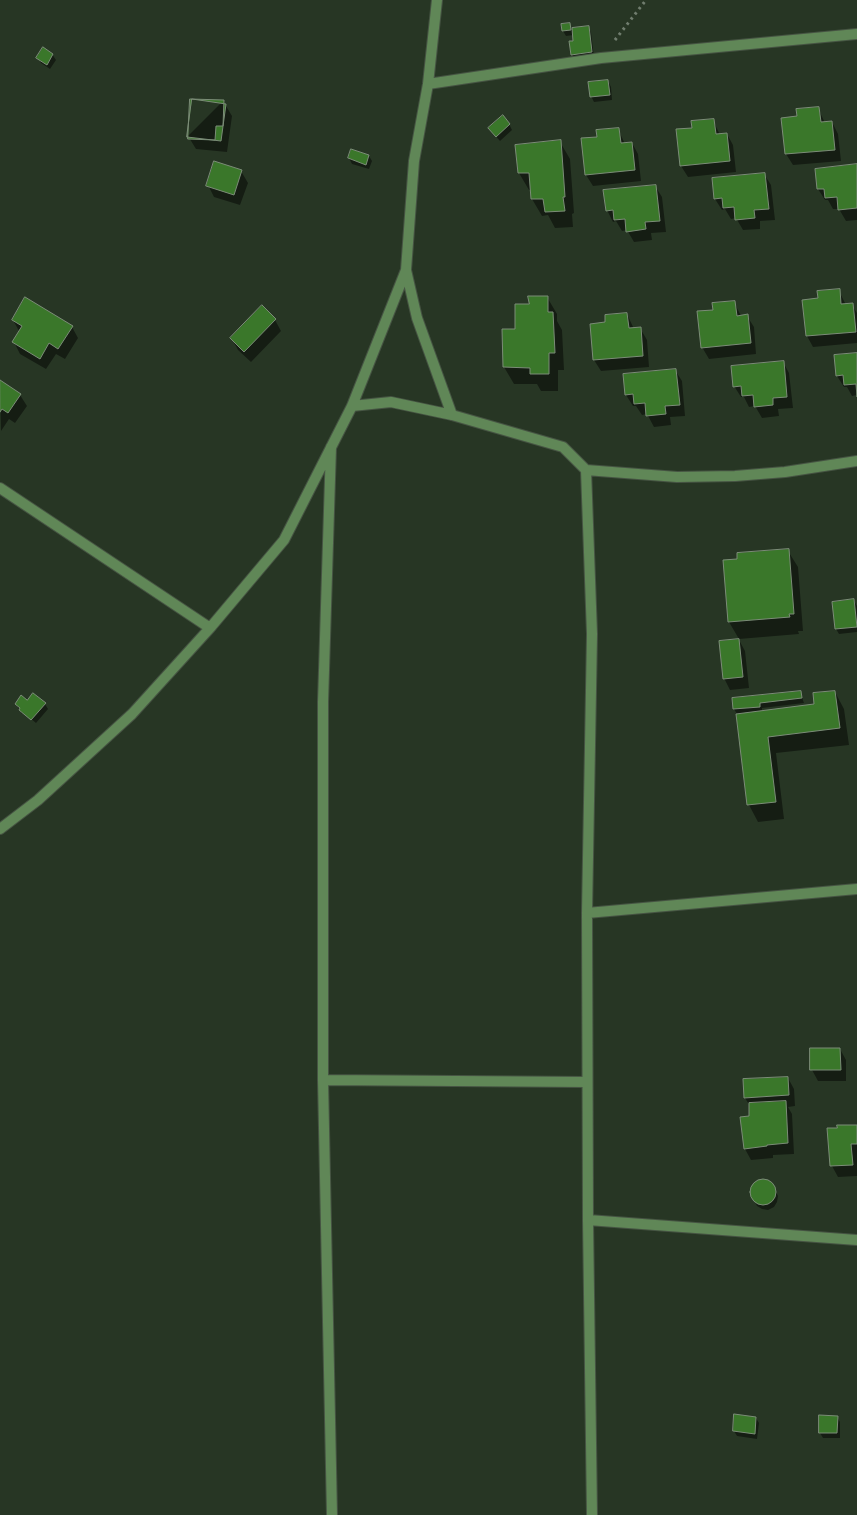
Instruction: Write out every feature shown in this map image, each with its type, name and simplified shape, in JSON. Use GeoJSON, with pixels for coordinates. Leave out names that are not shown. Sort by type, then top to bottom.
{"type":"FeatureCollection","features":[{"type":"Feature","properties":{"kind":"street"},"geometry":{"type":"LineString","coordinates":[[437,0],[428,84],[414,161],[406,270],[417,318],[452,415]]}},
{"type":"Feature","properties":{"kind":"street"},"geometry":{"type":"LineString","coordinates":[[428,84],[601,58],[857,34]]}},
{"type":"Feature","properties":{"kind":"street"},"geometry":{"type":"LineString","coordinates":[[0,829],[38,800],[132,714],[210,628],[284,540],[352,406],[406,270]]}},
{"type":"Feature","properties":{"kind":"street"},"geometry":{"type":"LineString","coordinates":[[352,406],[391,402],[452,415],[563,447],[586,470],[677,477],[735,476],[785,472],[857,461]]}},
{"type":"Feature","properties":{"kind":"street"},"geometry":{"type":"LineString","coordinates":[[331,447],[323,702],[323,1080],[332,1515]]}},
{"type":"Feature","properties":{"kind":"street"},"geometry":{"type":"LineString","coordinates":[[586,470],[592,634],[587,913],[588,1220],[592,1515]]}},
{"type":"Feature","properties":{"kind":"street"},"geometry":{"type":"LineString","coordinates":[[0,488],[210,628]]}},
{"type":"Feature","properties":{"kind":"street"},"geometry":{"type":"LineString","coordinates":[[587,913],[857,889]]}},
{"type":"Feature","properties":{"kind":"street"},"geometry":{"type":"LineString","coordinates":[[323,1080],[587,1082]]}},
{"type":"Feature","properties":{"kind":"street"},"geometry":{"type":"LineString","coordinates":[[588,1220],[857,1240]]}},
{"type":"Feature","properties":{"kind":"path"},"geometry":{"type":"LineString","coordinates":[[601,58],[646,0]]}},
{"type":"Feature","properties":{"kind":"building"},"geometry":{"type":"Polygon","coordinates":[[[570,23],[571,30],[562,31],[561,24],[570,23]]]}},
{"type":"Feature","properties":{"kind":"building"},"geometry":{"type":"Polygon","coordinates":[[[589,26],[592,52],[571,55],[569,41],[573,41],[572,28],[589,26]]]}},
{"type":"Feature","properties":{"kind":"building"},"geometry":{"type":"Polygon","coordinates":[[[43,47],[53,54],[47,65],[36,58],[43,47]]]}},
{"type":"Feature","properties":{"kind":"building"},"geometry":{"type":"Polygon","coordinates":[[[608,80],[610,95],[590,97],[588,82],[608,80]]]}},
{"type":"Feature","properties":{"kind":"building"},"geometry":{"type":"Polygon","coordinates":[[[190,99],[224,100],[223,126],[216,126],[215,140],[188,139],[190,99]]]}},
{"type":"Feature","properties":{"kind":"building"},"geometry":{"type":"Polygon","coordinates":[[[192,99],[226,104],[221,141],[187,137],[192,99]]]}},
{"type":"Feature","properties":{"kind":"building"},"geometry":{"type":"Polygon","coordinates":[[[819,107],[821,122],[832,121],[835,150],[785,154],[781,118],[797,116],[796,109],[819,107]]]}},
{"type":"Feature","properties":{"kind":"building"},"geometry":{"type":"Polygon","coordinates":[[[503,115],[510,124],[496,137],[488,128],[503,115]]]}},
{"type":"Feature","properties":{"kind":"building"},"geometry":{"type":"Polygon","coordinates":[[[714,119],[716,134],[727,133],[730,161],[680,166],[676,129],[692,128],[691,121],[714,119]]]}},
{"type":"Feature","properties":{"kind":"building"},"geometry":{"type":"Polygon","coordinates":[[[619,128],[621,143],[632,142],[635,170],[585,175],[581,138],[597,137],[596,130],[619,128]]]}},
{"type":"Feature","properties":{"kind":"building"},"geometry":{"type":"Polygon","coordinates":[[[561,140],[565,211],[545,212],[543,199],[531,199],[529,173],[518,173],[515,145],[561,140]]]}},
{"type":"Feature","properties":{"kind":"building"},"geometry":{"type":"Polygon","coordinates":[[[351,149],[369,155],[366,165],[348,158],[351,149]]]}},
{"type":"Feature","properties":{"kind":"building"},"geometry":{"type":"Polygon","coordinates":[[[214,161],[242,170],[234,195],[206,186],[214,161]]]}},
{"type":"Feature","properties":{"kind":"building"},"geometry":{"type":"Polygon","coordinates":[[[857,164],[857,208],[838,210],[837,197],[825,198],[824,189],[817,189],[815,169],[857,164]]]}},
{"type":"Feature","properties":{"kind":"building"},"geometry":{"type":"Polygon","coordinates":[[[765,173],[769,209],[754,210],[755,218],[735,220],[734,207],[723,208],[722,198],[714,199],[712,178],[765,173]]]}},
{"type":"Feature","properties":{"kind":"building"},"geometry":{"type":"Polygon","coordinates":[[[656,185],[660,221],[645,222],[646,229],[626,232],[625,219],[614,220],[613,210],[606,211],[603,190],[656,185]]]}},
{"type":"Feature","properties":{"kind":"building"},"geometry":{"type":"Polygon","coordinates":[[[840,289],[841,304],[853,303],[856,332],[806,336],[802,300],[818,298],[817,291],[840,289]]]}},
{"type":"Feature","properties":{"kind":"building"},"geometry":{"type":"Polygon","coordinates":[[[528,296],[548,296],[548,312],[553,312],[555,353],[549,353],[549,374],[530,374],[530,368],[503,367],[502,329],[515,329],[515,304],[529,304],[528,296]]]}},
{"type":"Feature","properties":{"kind":"building"},"geometry":{"type":"Polygon","coordinates":[[[25,297],[73,326],[58,349],[49,343],[40,359],[12,342],[22,326],[12,320],[25,297]]]}},
{"type":"Feature","properties":{"kind":"building"},"geometry":{"type":"Polygon","coordinates":[[[735,301],[737,316],[748,314],[751,343],[701,348],[697,311],[713,310],[712,303],[735,301]]]}},
{"type":"Feature","properties":{"kind":"building"},"geometry":{"type":"Polygon","coordinates":[[[262,305],[276,319],[244,352],[230,338],[262,305]]]}},
{"type":"Feature","properties":{"kind":"building"},"geometry":{"type":"Polygon","coordinates":[[[627,313],[629,328],[641,327],[643,356],[593,360],[590,324],[605,322],[605,315],[627,313]]]}},
{"type":"Feature","properties":{"kind":"building"},"geometry":{"type":"Polygon","coordinates":[[[857,353],[857,397],[856,384],[844,385],[843,375],[836,376],[834,355],[857,353]]]}},
{"type":"Feature","properties":{"kind":"building"},"geometry":{"type":"Polygon","coordinates":[[[784,361],[787,397],[773,398],[773,405],[754,407],[753,395],[742,396],[741,386],[733,387],[731,366],[784,361]]]}},
{"type":"Feature","properties":{"kind":"building"},"geometry":{"type":"Polygon","coordinates":[[[676,369],[680,405],[665,406],[666,414],[646,416],[645,403],[634,404],[633,394],[625,395],[623,374],[676,369]]]}},
{"type":"Feature","properties":{"kind":"building"},"geometry":{"type":"Polygon","coordinates":[[[0,380],[21,394],[8,413],[2,409],[0,412],[0,380]]]}},
{"type":"Feature","properties":{"kind":"building"},"geometry":{"type":"Polygon","coordinates":[[[789,549],[794,614],[789,614],[790,617],[728,622],[723,560],[737,559],[737,553],[789,549]]]}},
{"type":"Feature","properties":{"kind":"building"},"geometry":{"type":"Polygon","coordinates":[[[854,599],[857,627],[835,629],[832,602],[854,599]]]}},
{"type":"Feature","properties":{"kind":"building"},"geometry":{"type":"Polygon","coordinates":[[[739,639],[743,677],[723,679],[719,641],[739,639]]]}},
{"type":"Feature","properties":{"kind":"building"},"geometry":{"type":"Polygon","coordinates":[[[801,691],[802,698],[760,703],[760,707],[733,709],[732,698],[801,691]]]}},
{"type":"Feature","properties":{"kind":"building"},"geometry":{"type":"Polygon","coordinates":[[[835,691],[840,728],[768,737],[776,802],[747,805],[736,714],[814,704],[813,693],[835,691]]]}},
{"type":"Feature","properties":{"kind":"building"},"geometry":{"type":"Polygon","coordinates":[[[33,693],[46,703],[31,720],[15,704],[21,695],[27,700],[33,693]]]}},
{"type":"Feature","properties":{"kind":"building"},"geometry":{"type":"Polygon","coordinates":[[[810,1048],[840,1048],[841,1070],[810,1070],[810,1048]]]}},
{"type":"Feature","properties":{"kind":"building"},"geometry":{"type":"Polygon","coordinates":[[[788,1077],[789,1095],[744,1098],[743,1079],[788,1077]]]}},
{"type":"Feature","properties":{"kind":"building"},"geometry":{"type":"Polygon","coordinates":[[[786,1101],[788,1143],[744,1149],[740,1117],[749,1116],[749,1103],[786,1101]]]}},
{"type":"Feature","properties":{"kind":"building"},"geometry":{"type":"Polygon","coordinates":[[[837,1125],[857,1125],[857,1144],[851,1144],[853,1165],[830,1166],[827,1128],[837,1128],[837,1125]]]}},
{"type":"Feature","properties":{"kind":"building"},"geometry":{"type":"Polygon","coordinates":[[[763,1179],[772,1183],[776,1192],[772,1201],[763,1205],[754,1201],[750,1192],[754,1183],[763,1179]]]}},
{"type":"Feature","properties":{"kind":"building"},"geometry":{"type":"Polygon","coordinates":[[[734,1414],[756,1417],[755,1434],[733,1431],[734,1414]]]}},
{"type":"Feature","properties":{"kind":"building"},"geometry":{"type":"Polygon","coordinates":[[[819,1415],[838,1416],[837,1433],[819,1433],[819,1415]]]}}]}
